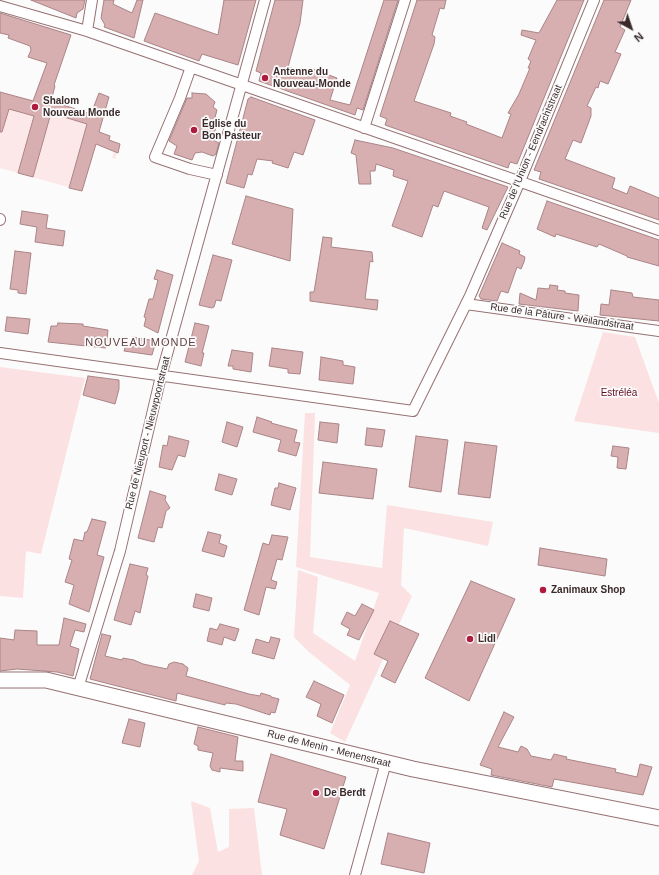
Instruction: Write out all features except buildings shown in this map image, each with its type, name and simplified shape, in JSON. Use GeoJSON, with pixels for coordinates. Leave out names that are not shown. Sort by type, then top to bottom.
{"type":"FeatureCollection","features":[{"type":"Feature","properties":{"kind":"street"},"geometry":{"type":"LineString","coordinates":[[86,31],[92,0]]}},
{"type":"Feature","properties":{"kind":"street","name":"Rue de Nieuport - Nieuwpoortstraat"},"geometry":{"type":"LineString","coordinates":[[78,688],[120,551],[161,376],[265,0]]}},
{"type":"Feature","properties":{"kind":"street"},"geometry":{"type":"LineString","coordinates":[[364,128],[405,0]]}},
{"type":"Feature","properties":{"kind":"street","name":"Rue de l'Union - Eendrachtstraat"},"geometry":{"type":"LineString","coordinates":[[161,376],[413,411],[466,304],[520,181],[594,0]]}},
{"type":"Feature","properties":{"kind":"street"},"geometry":{"type":"LineString","coordinates":[[0,6],[86,31],[659,230]]}},
{"type":"Feature","properties":{"kind":"street"},"geometry":{"type":"LineString","coordinates":[[191,67],[180,98],[155,157],[190,169],[217,175]]}},
{"type":"Feature","properties":{"kind":"street","name":"Rue de la Pâture - Weilandstraat"},"geometry":{"type":"LineString","coordinates":[[466,304],[659,331]]}},
{"type":"Feature","properties":{"kind":"street"},"geometry":{"type":"LineString","coordinates":[[0,353],[161,376]]}},
{"type":"Feature","properties":{"kind":"street","name":"Rue de Menin - Menenstraat"},"geometry":{"type":"LineString","coordinates":[[0,680],[46,680],[442,776],[659,818]]}},
{"type":"Feature","properties":{"kind":"street"},"geometry":{"type":"LineString","coordinates":[[355,875],[386,762]]}},
{"type":"Feature","properties":{"kind":"shaded area","name":"Shalom Nouveau Monde"},"geometry":{"type":"Polygon","coordinates":[[[44,26],[71,35],[54,85],[51,101],[91,114],[99,93],[109,97],[99,132],[110,136],[110,140],[120,144],[115,159],[112,158],[114,151],[106,148],[106,144],[97,141],[82,191],[0,168],[0,92],[33,100],[52,48],[38,43],[44,26]]]}},
{"type":"Feature","properties":{"kind":"green space","name":"Estréléa"},"geometry":{"type":"Polygon","coordinates":[[[603,332],[635,337],[659,403],[659,433],[574,421],[603,332]]]}},
{"type":"Feature","properties":{"kind":"green space"},"geometry":{"type":"Polygon","coordinates":[[[0,367],[85,378],[41,554],[26,551],[23,598],[0,596],[0,367]]]}},
{"type":"Feature","properties":{"kind":"green space"},"geometry":{"type":"Polygon","coordinates":[[[305,413],[315,413],[310,557],[382,568],[387,505],[493,522],[488,546],[404,528],[401,585],[412,596],[345,742],[330,733],[350,685],[309,652],[294,637],[298,570],[318,577],[313,633],[355,661],[379,593],[296,567],[305,413]]]}},
{"type":"Feature","properties":{"kind":"green space"},"geometry":{"type":"Polygon","coordinates":[[[191,801],[210,808],[218,852],[229,847],[229,809],[254,808],[262,875],[192,875],[199,861],[191,801]]]}},
{"type":"Feature","properties":{"kind":"place","name":"Antenne du Nouveau-Monde"},"geometry":{"type":"Point","coordinates":[265,78]}},
{"type":"Feature","properties":{"kind":"place","name":"Shalom Nouveau Monde"},"geometry":{"type":"Point","coordinates":[35,107]}},
{"type":"Feature","properties":{"kind":"place","name":"Église du Bon Pasteur"},"geometry":{"type":"Point","coordinates":[194,130]}},
{"type":"Feature","properties":{"kind":"place","name":"Zanimaux Shop"},"geometry":{"type":"Point","coordinates":[543,590]}},
{"type":"Feature","properties":{"kind":"place","name":"Lidl"},"geometry":{"type":"Point","coordinates":[470,639]}},
{"type":"Feature","properties":{"kind":"place","name":"De Berdt"},"geometry":{"type":"Point","coordinates":[316,793]}},
{"type":"Feature","properties":{"kind":"district","name":"NOUVEAU MONDE"},"geometry":{"type":"Point","coordinates":[141,343]}}]}
